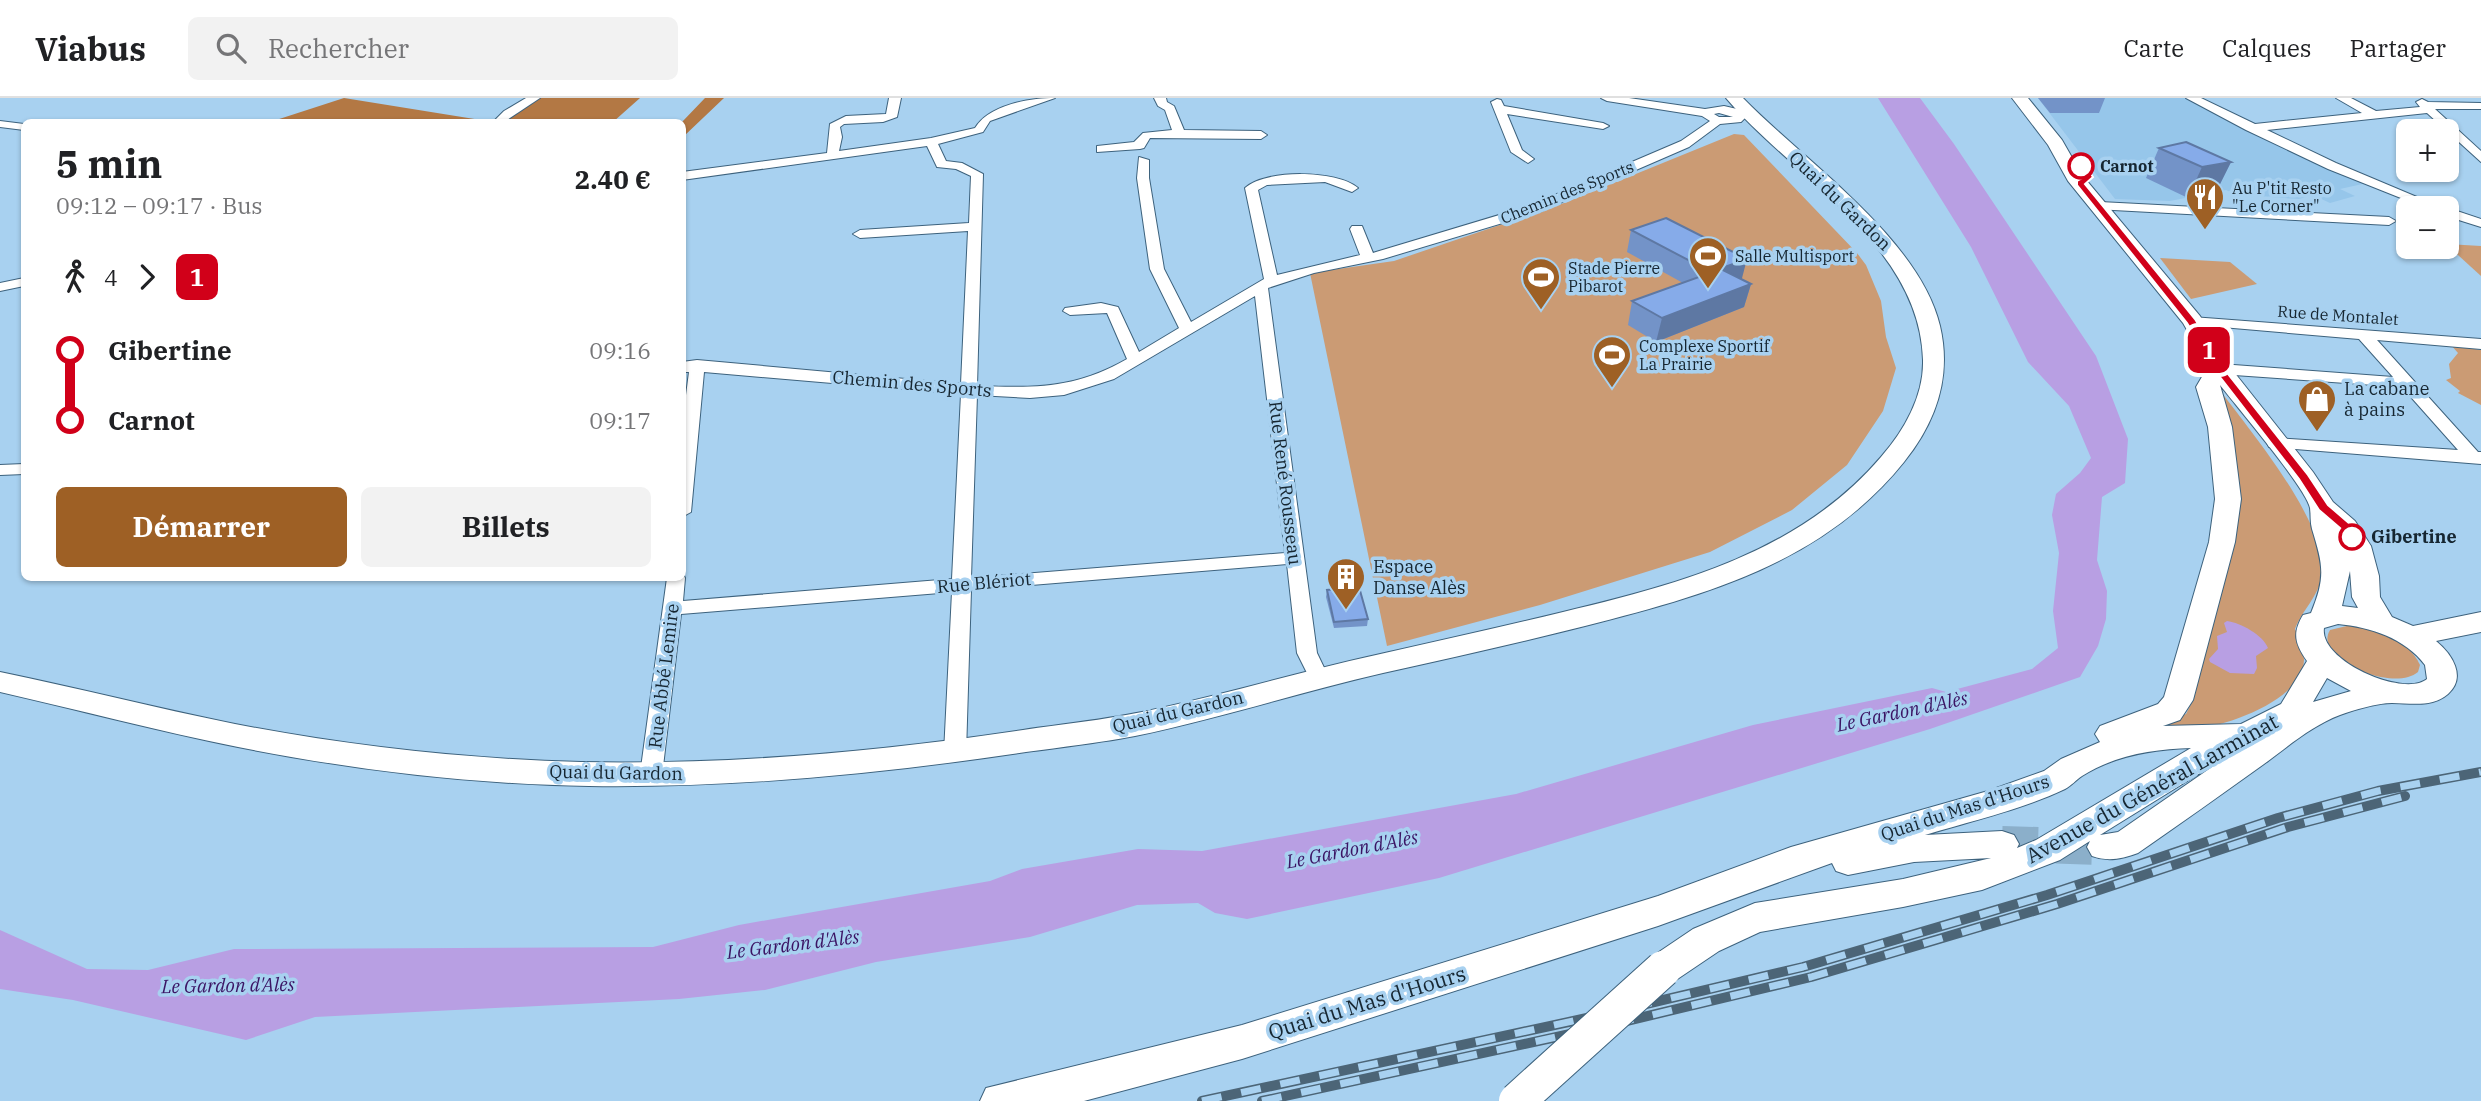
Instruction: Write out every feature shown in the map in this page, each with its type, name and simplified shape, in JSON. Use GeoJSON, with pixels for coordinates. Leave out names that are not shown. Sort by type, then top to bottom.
{"type":"FeatureCollection","features":[{"type":"Feature","properties":{"kind":"main road"},"geometry":{"type":"LineString","coordinates":[[2020,98],[2056,144],[2074,177],[2100,205],[2122,238],[2192,321],[2222,372],[2304,477],[2323,507],[2346,527],[2358,546],[2365,576],[2366,597],[2381,622]]}},
{"type":"Feature","properties":{"kind":"main road","name":"Quai du Gardon"},"geometry":{"type":"LineString","coordinates":[[0,682],[264,740],[348,754],[514,771],[715,774],[955,753],[1146,722],[1319,678],[1628,606],[1700,584],[1749,565],[1840,513],[1876,479],[1907,443],[1930,390],[1934,359],[1923,311],[1902,263],[1871,229],[1754,118],[1720,108]]}},
{"type":"Feature","properties":{"kind":"main road"},"geometry":{"type":"LineString","coordinates":[[2072,767],[2097,740],[2169,712],[2178,700],[2202,621],[2228,499],[2224,450],[2208,387],[2211,380],[2222,372]]}},
{"type":"Feature","properties":{"kind":"main road"},"geometry":{"type":"LineString","coordinates":[[2323,507],[2321,521],[2330,541],[2337,576],[2325,617]]}},
{"type":"Feature","properties":{"kind":"main road"},"geometry":{"type":"LineString","coordinates":[[2358,616],[2381,622],[2411,636],[2428,649],[2441,663],[2445,676],[2441,685],[2430,692],[2412,694],[2391,692],[2353,679],[2323,659],[2309,638],[2309,629],[2313,622],[2325,617],[2358,616]]}},
{"type":"Feature","properties":{"kind":"main road"},"geometry":{"type":"LineString","coordinates":[[2411,636],[2481,623]]}},
{"type":"Feature","properties":{"kind":"main road"},"geometry":{"type":"LineString","coordinates":[[2441,663],[2481,623]]}},
{"type":"Feature","properties":{"kind":"main road","name":"Avenue du Général Larminat"},"geometry":{"type":"LineString","coordinates":[[1517,1101],[1663,969],[1706,940],[1755,918],[1903,894],[1982,876],[2048,850],[2210,752],[2292,712],[2323,659]]}},
{"type":"Feature","properties":{"kind":"main road"},"geometry":{"type":"LineString","coordinates":[[2292,712],[2329,707],[2391,692]]}},
{"type":"Feature","properties":{"kind":"main road"},"geometry":{"type":"LineString","coordinates":[[2104,847],[2126,844],[2279,737],[2329,707]]}},
{"type":"Feature","properties":{"kind":"main road","name":"Quai du Mas d'Hours"},"geometry":{"type":"LineString","coordinates":[[1729,887],[1791,861],[1994,802],[2055,780],[2072,767],[2111,750],[2154,738],[2243,736]]}},
{"type":"Feature","properties":{"kind":"main road","name":"Quai du Mas d'Hours"},"geometry":{"type":"LineString","coordinates":[[1000,1101],[1064,1088],[1242,1042],[1729,887],[1914,849],[2002,844]]}},
{"type":"Feature","properties":{"kind":"street"},"geometry":{"type":"LineString","coordinates":[[501,119],[534,98]]}},
{"type":"Feature","properties":{"kind":"street"},"geometry":{"type":"LineString","coordinates":[[832,157],[836,136],[834,126],[837,122],[890,117],[893,115],[895,98]]}},
{"type":"Feature","properties":{"kind":"street"},"geometry":{"type":"LineString","coordinates":[[686,175],[930,142],[979,130],[986,119],[994,115],[1049,98]]}},
{"type":"Feature","properties":{"kind":"street"},"geometry":{"type":"LineString","coordinates":[[1160,98],[1162,104],[1170,108],[1179,133]]}},
{"type":"Feature","properties":{"kind":"street"},"geometry":{"type":"LineString","coordinates":[[1607,98],[1720,108]]}},
{"type":"Feature","properties":{"kind":"street"},"geometry":{"type":"LineString","coordinates":[[2192,98],[2332,166],[2407,196]]}},
{"type":"Feature","properties":{"kind":"street"},"geometry":{"type":"LineString","coordinates":[[2343,98],[2373,114]]}},
{"type":"Feature","properties":{"kind":"street"},"geometry":{"type":"LineString","coordinates":[[1498,104],[1604,126]]}},
{"type":"Feature","properties":{"kind":"street"},"geometry":{"type":"LineString","coordinates":[[1498,104],[1517,152],[1528,159]]}},
{"type":"Feature","properties":{"kind":"street"},"geometry":{"type":"LineString","coordinates":[[2250,128],[2373,114],[2425,104],[2481,106]]}},
{"type":"Feature","properties":{"kind":"street"},"geometry":{"type":"LineString","coordinates":[[2425,104],[2481,158]]}},
{"type":"Feature","properties":{"kind":"street","name":"Chemin des Sports"},"geometry":{"type":"LineString","coordinates":[[690,366],[971,390],[1030,393],[1064,390],[1108,376],[1136,362],[1187,328],[1266,284],[1312,269],[1368,258],[1534,209],[1685,144],[1720,108]]}},
{"type":"Feature","properties":{"kind":"street"},"geometry":{"type":"LineString","coordinates":[[0,124],[21,127]]}},
{"type":"Feature","properties":{"kind":"street"},"geometry":{"type":"LineString","coordinates":[[1101,149],[1140,145],[1143,136],[1147,135],[1261,135]]}},
{"type":"Feature","properties":{"kind":"street"},"geometry":{"type":"LineString","coordinates":[[930,142],[941,164],[958,166],[977,174],[971,390],[955,753]]}},
{"type":"Feature","properties":{"kind":"street"},"geometry":{"type":"LineString","coordinates":[[2467,143],[2481,143]]}},
{"type":"Feature","properties":{"kind":"street"},"geometry":{"type":"LineString","coordinates":[[1143,160],[1143,178],[1157,269],[1187,328]]}},
{"type":"Feature","properties":{"kind":"street","name":"Rue René Rousseau"},"geometry":{"type":"LineString","coordinates":[[1319,678],[1307,653],[1294,558],[1266,284],[1251,188],[1265,181],[1327,178],[1352,188]]}},
{"type":"Feature","properties":{"kind":"street"},"geometry":{"type":"LineString","coordinates":[[2100,205],[2389,221]]}},
{"type":"Feature","properties":{"kind":"street"},"geometry":{"type":"LineString","coordinates":[[2459,216],[2481,223]]}},
{"type":"Feature","properties":{"kind":"street"},"geometry":{"type":"LineString","coordinates":[[860,234],[976,227]]}},
{"type":"Feature","properties":{"kind":"street"},"geometry":{"type":"LineString","coordinates":[[1357,229],[1368,258]]}},
{"type":"Feature","properties":{"kind":"street"},"geometry":{"type":"LineString","coordinates":[[883,249],[888,232]]}},
{"type":"Feature","properties":{"kind":"street"},"geometry":{"type":"LineString","coordinates":[[0,287],[21,283]]}},
{"type":"Feature","properties":{"kind":"street"},"geometry":{"type":"LineString","coordinates":[[1070,311],[1101,307],[1113,310],[1136,362]]}},
{"type":"Feature","properties":{"kind":"street","name":"Rue de Montalet"},"geometry":{"type":"LineString","coordinates":[[2192,321],[2481,344]]}},
{"type":"Feature","properties":{"kind":"street"},"geometry":{"type":"LineString","coordinates":[[2364,335],[2478,460]]}},
{"type":"Feature","properties":{"kind":"street"},"geometry":{"type":"LineString","coordinates":[[686,439],[690,366]]}},
{"type":"Feature","properties":{"kind":"street"},"geometry":{"type":"LineString","coordinates":[[2222,372],[2407,383]]}},
{"type":"Feature","properties":{"kind":"street"},"geometry":{"type":"LineString","coordinates":[[2275,443],[2478,460]]}},
{"type":"Feature","properties":{"kind":"street"},"geometry":{"type":"LineString","coordinates":[[0,470],[21,469]]}},
{"type":"Feature","properties":{"kind":"street","name":"Rue Blériot"},"geometry":{"type":"LineString","coordinates":[[673,608],[1294,558]]}},
{"type":"Feature","properties":{"kind":"street","name":"Rue Abbé Lemire"},"geometry":{"type":"LineString","coordinates":[[651,775],[676,581]]}},
{"type":"Feature","properties":{"kind":"shaded area"},"geometry":{"type":"Polygon","coordinates":[[[344,98],[474,119],[279,119],[344,98]]]}},
{"type":"Feature","properties":{"kind":"shaded area"},"geometry":{"type":"Polygon","coordinates":[[[538,98],[640,98],[616,119],[506,119],[538,98]]]}},
{"type":"Feature","properties":{"kind":"shaded area"},"geometry":{"type":"Polygon","coordinates":[[[705,98],[724,98],[686,134],[685,119],[705,98]]]}},
{"type":"Feature","properties":{"kind":"shaded area"},"geometry":{"type":"Polygon","coordinates":[[[2038,98],[2188,98],[2247,131],[2367,183],[2340,189],[2355,196],[2330,203],[2313,195],[2299,199],[2237,195],[2226,190],[2170,201],[2115,199],[2038,98]]]}},
{"type":"Feature","properties":{"kind":"shaded area","name":"Complexe Sportif La Prairie"},"geometry":{"type":"Polygon","coordinates":[[[1734,134],[1744,135],[1857,253],[1866,265],[1881,301],[1886,337],[1896,368],[1883,411],[1847,465],[1792,510],[1710,552],[1540,605],[1387,646],[1310,273],[1394,261],[1567,202],[1734,134]]]}},
{"type":"Feature","properties":{"kind":"shaded area"},"geometry":{"type":"Polygon","coordinates":[[[2459,245],[2481,246],[2481,276],[2459,256],[2459,245]]]}},
{"type":"Feature","properties":{"kind":"shaded area"},"geometry":{"type":"Polygon","coordinates":[[[2160,258],[2230,262],[2257,284],[2191,299],[2160,258]]]}},
{"type":"Feature","properties":{"kind":"shaded area"},"geometry":{"type":"Polygon","coordinates":[[[2451,345],[2481,350],[2481,405],[2458,393],[2460,391],[2446,380],[2451,378],[2449,364],[2458,353],[2451,345]]]}},
{"type":"Feature","properties":{"kind":"shaded area"},"geometry":{"type":"Polygon","coordinates":[[[2222,393],[2286,480],[2314,532],[2321,555],[2322,576],[2314,597],[2295,629],[2304,660],[2300,675],[2291,688],[2259,709],[2205,728],[2146,732],[2156,723],[2186,714],[2194,698],[2208,629],[2222,393]]]}},
{"type":"Feature","properties":{"kind":"shaded area"},"geometry":{"type":"Polygon","coordinates":[[[2351,625],[2371,629],[2400,642],[2415,656],[2420,665],[2418,672],[2406,677],[2374,676],[2343,662],[2333,652],[2328,641],[2330,630],[2351,625]]]}},
{"type":"Feature","properties":{"kind":"water","name":"Le Gardon d'Alès"},"geometry":{"type":"Polygon","coordinates":[[[1878,98],[1920,98],[1954,144],[2096,356],[2128,439],[2125,483],[2102,497],[2097,560],[2107,591],[2106,619],[2098,646],[2080,677],[1930,729],[1439,878],[1247,919],[1215,913],[1198,903],[1137,905],[1030,937],[876,962],[765,990],[679,999],[315,1017],[246,1040],[73,1000],[0,989],[0,930],[87,969],[148,970],[234,949],[653,947],[739,925],[990,881],[1022,869],[1138,849],[1202,851],[1516,794],[1753,725],[1932,688],[1946,692],[2032,669],[2058,648],[2053,611],[2059,553],[2052,515],[2056,494],[2080,473],[2091,458],[2069,406],[2028,362],[1971,247],[1878,98]]]}},
{"type":"Feature","properties":{"kind":"water"},"geometry":{"type":"Polygon","coordinates":[[[2227,621],[2251,630],[2268,648],[2256,656],[2257,668],[2254,674],[2230,673],[2210,662],[2209,659],[2218,649],[2217,636],[2227,632],[2224,623],[2227,621]]]}},
{"type":"Feature","properties":{"kind":"building"},"geometry":{"type":"Polygon","coordinates":[[[2186,142],[2231,162],[2202,167],[2159,148],[2186,142]]]}},
{"type":"Feature","properties":{"kind":"building"},"geometry":{"type":"Polygon","coordinates":[[[1666,218],[1747,259],[1711,272],[1631,230],[1666,218]]]}},
{"type":"Feature","properties":{"kind":"building"},"geometry":{"type":"Polygon","coordinates":[[[1721,269],[1751,284],[1662,318],[1632,301],[1721,269]]]}},
{"type":"Feature","properties":{"kind":"building","name":"Espace Danse Alès"},"geometry":{"type":"Polygon","coordinates":[[[1359,587],[1368,619],[1334,622],[1327,590],[1359,587]]]}},
{"type":"Feature","properties":{"kind":"tunnel"},"geometry":{"type":"LineString","coordinates":[[2002,844],[2104,847]]}},
{"type":"Feature","properties":{"kind":"railway"},"geometry":{"type":"LineString","coordinates":[[1202,1101],[1587,1018],[1803,967],[2047,895],[2278,818],[2378,791],[2481,772]]}},
{"type":"Feature","properties":{"kind":"railway"},"geometry":{"type":"LineString","coordinates":[[1262,1101],[1593,1029],[1811,977],[2057,904],[2288,827],[2405,796]]}},
{"type":"Feature","properties":{"kind":"bus line","name":"1"},"geometry":{"type":"LineString","coordinates":[[2081,166],[2089,177],[2080,183],[2192,321],[2224,375],[2304,477],[2323,507],[2346,527],[2352,537]]}},
{"type":"Feature","properties":{"kind":"place","name":"Carnot"},"geometry":{"type":"Point","coordinates":[2081,166]}},
{"type":"Feature","properties":{"kind":"place","name":"Au P'tit Resto \"Le Corner\""},"geometry":{"type":"Point","coordinates":[2205,231]}},
{"type":"Feature","properties":{"kind":"place","name":"Salle Multisport"},"geometry":{"type":"Point","coordinates":[1708,290]}},
{"type":"Feature","properties":{"kind":"place","name":"Stade Pierre Pibarot"},"geometry":{"type":"Point","coordinates":[1541,311]}},
{"type":"Feature","properties":{"kind":"place","name":"Complexe Sportif La Prairie"},"geometry":{"type":"Point","coordinates":[1612,389]}},
{"type":"Feature","properties":{"kind":"place","name":"La cabane à pains"},"geometry":{"type":"Point","coordinates":[2317,433]}},
{"type":"Feature","properties":{"kind":"place","name":"Gibertine"},"geometry":{"type":"Point","coordinates":[2352,537]}},
{"type":"Feature","properties":{"kind":"place","name":"Espace Danse Alès"},"geometry":{"type":"Point","coordinates":[1346,611]}}]}
